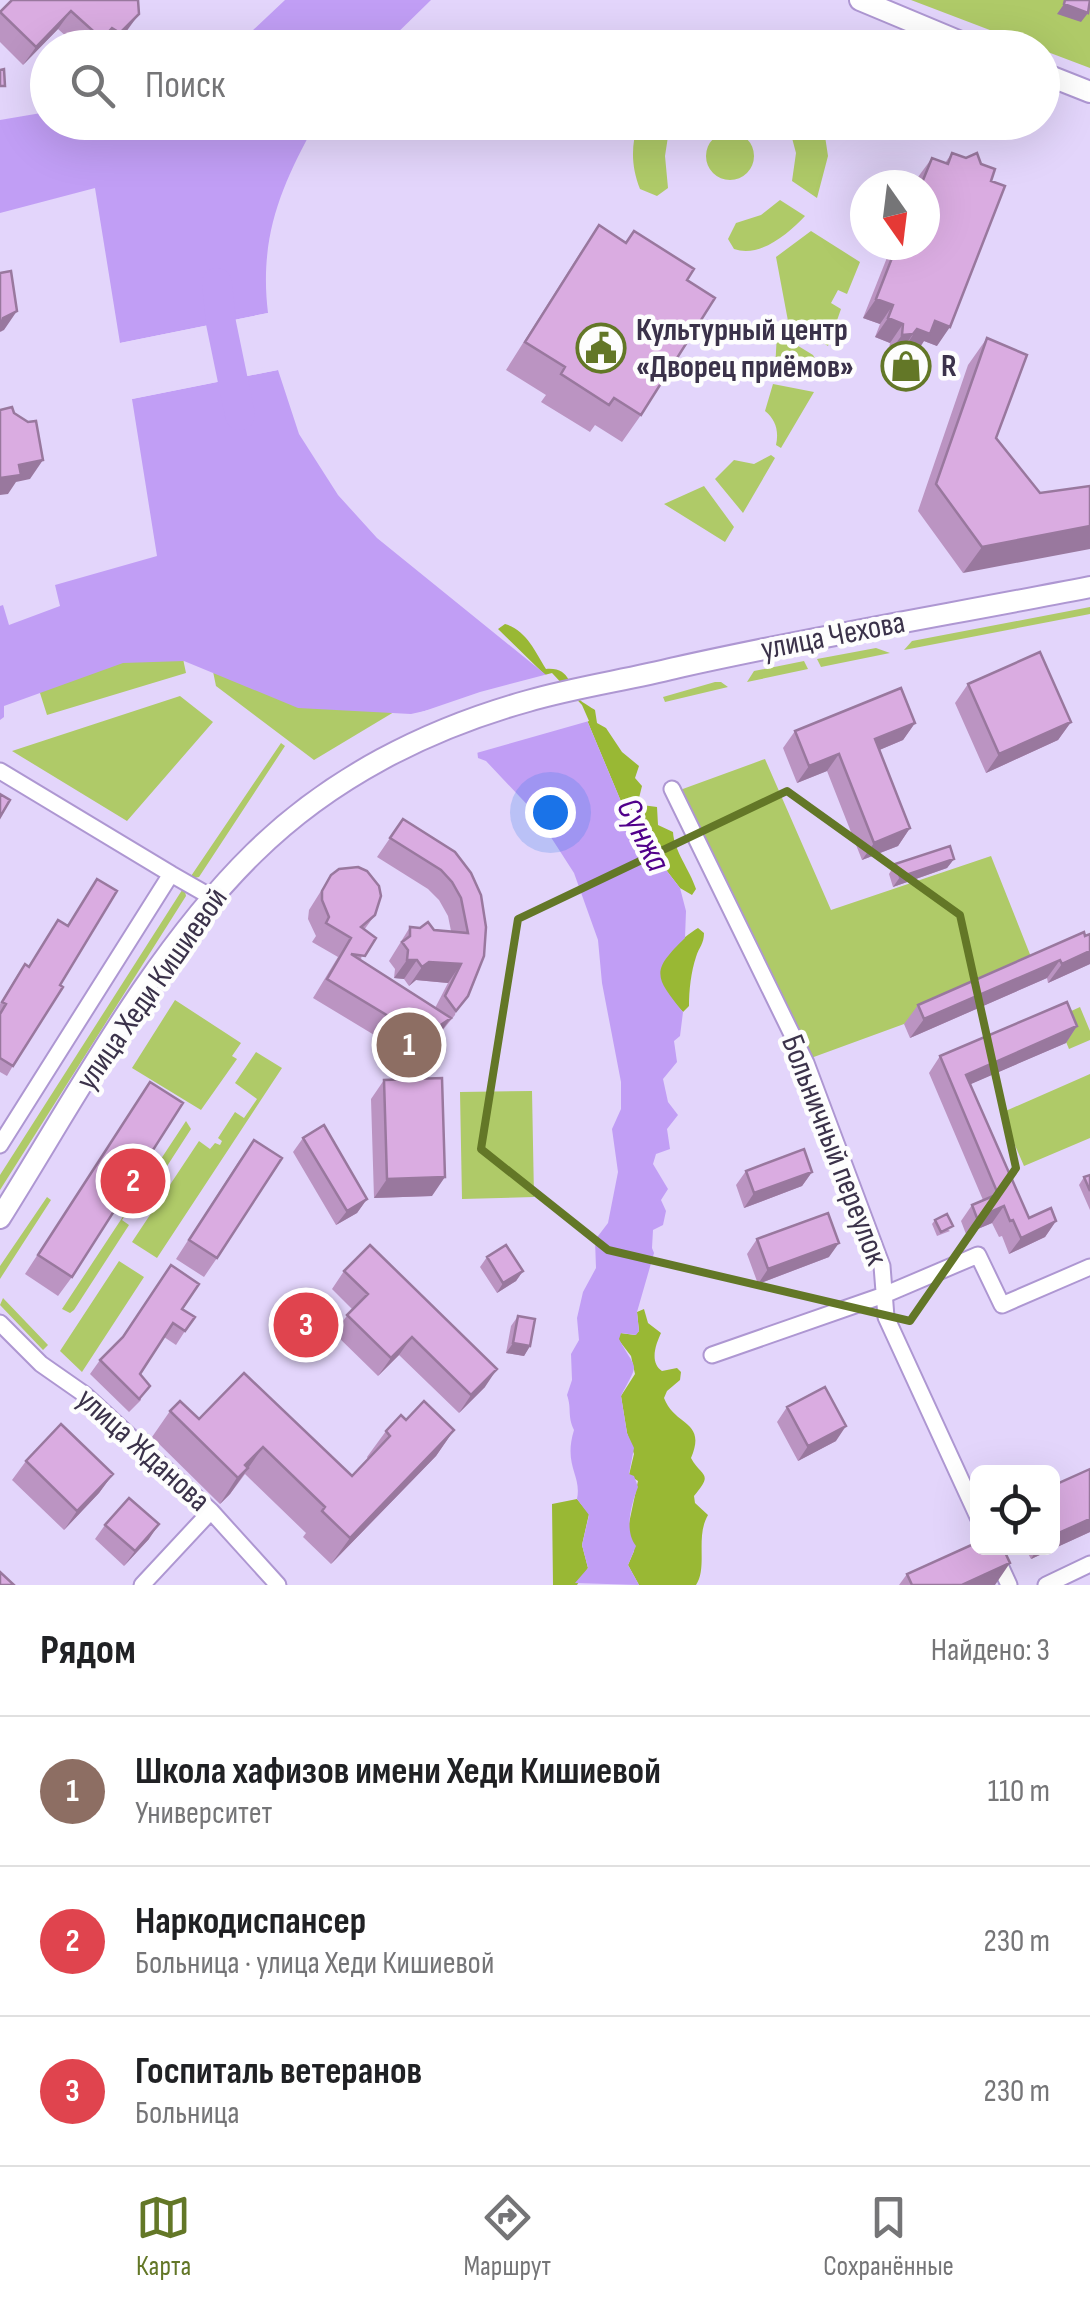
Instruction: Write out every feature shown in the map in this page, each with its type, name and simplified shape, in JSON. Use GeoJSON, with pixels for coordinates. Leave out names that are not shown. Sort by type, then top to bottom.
{"type":"FeatureCollection","features":[{"type":"Feature","properties":{"kind":"main road"},"geometry":{"type":"LineString","coordinates":[[860,0],[932,30]]}},
{"type":"Feature","properties":{"kind":"main road"},"geometry":{"type":"LineString","coordinates":[[1060,81],[1090,92]]}},
{"type":"Feature","properties":{"kind":"main road","name":"улица Чехова"},"geometry":{"type":"LineString","coordinates":[[386,757],[470,719],[576,690],[726,656],[1090,587]]}},
{"type":"Feature","properties":{"kind":"main road","name":"улица Хеди Кишиевой"},"geometry":{"type":"LineString","coordinates":[[0,1218],[160,967],[213,898],[254,853],[316,800],[386,757]]}},
{"type":"Feature","properties":{"kind":"street"},"geometry":{"type":"LineString","coordinates":[[0,771],[213,898]]}},
{"type":"Feature","properties":{"kind":"street","name":"Больничный переулок"},"geometry":{"type":"LineString","coordinates":[[672,789],[806,1063],[882,1266],[886,1317],[970,1499]]}},
{"type":"Feature","properties":{"kind":"street"},"geometry":{"type":"LineString","coordinates":[[0,1146],[171,874]]}},
{"type":"Feature","properties":{"kind":"street"},"geometry":{"type":"LineString","coordinates":[[712,1355],[884,1295],[978,1256],[1002,1305],[1090,1268]]}},
{"type":"Feature","properties":{"kind":"street","name":"улица Жданова"},"geometry":{"type":"LineString","coordinates":[[0,1323],[41,1364],[84,1394],[210,1510],[278,1585]]}},
{"type":"Feature","properties":{"kind":"street"},"geometry":{"type":"LineString","coordinates":[[142,1585],[210,1510]]}},
{"type":"Feature","properties":{"kind":"street"},"geometry":{"type":"LineString","coordinates":[[995,1555],[1009,1585]]}},
{"type":"Feature","properties":{"kind":"street"},"geometry":{"type":"LineString","coordinates":[[1046,1585],[1090,1564]]}},
{"type":"Feature","properties":{"kind":"highlighted area"},"geometry":{"type":"Polygon","coordinates":[[[787,791],[960,915],[1016,1168],[910,1321],[608,1250],[481,1149],[518,919],[787,791]]]}},
{"type":"Feature","properties":{"kind":"green space"},"geometry":{"type":"Polygon","coordinates":[[[911,0],[1090,0],[1090,68],[1060,57],[1060,30],[990,30],[911,0]]]}},
{"type":"Feature","properties":{"kind":"green space"},"geometry":{"type":"Polygon","coordinates":[[[634,140],[667,140],[668,188],[657,196],[640,189],[634,140]]]}},
{"type":"Feature","properties":{"kind":"green space"},"geometry":{"type":"Polygon","coordinates":[[[712,140],[748,140],[752,147],[752,165],[739,178],[721,178],[708,165],[706,156],[712,140]]]}},
{"type":"Feature","properties":{"kind":"green space"},"geometry":{"type":"Polygon","coordinates":[[[793,140],[826,140],[828,156],[817,198],[792,181],[796,153],[793,140]]]}},
{"type":"Feature","properties":{"kind":"green space"},"geometry":{"type":"Polygon","coordinates":[[[780,200],[805,216],[782,237],[763,247],[734,249],[728,239],[736,223],[761,215],[780,200]]]}},
{"type":"Feature","properties":{"kind":"green space"},"geometry":{"type":"Polygon","coordinates":[[[811,231],[850,256],[850,260],[860,262],[847,294],[838,290],[831,303],[841,309],[828,346],[788,321],[776,257],[811,231]]]}},
{"type":"Feature","properties":{"kind":"green space"},"geometry":{"type":"Polygon","coordinates":[[[777,333],[813,355],[822,378],[775,370],[777,333]]]}},
{"type":"Feature","properties":{"kind":"green space"},"geometry":{"type":"Polygon","coordinates":[[[773,384],[814,392],[781,448],[776,445],[774,422],[765,411],[773,384]]]}},
{"type":"Feature","properties":{"kind":"green space"},"geometry":{"type":"Polygon","coordinates":[[[771,455],[775,458],[743,513],[715,479],[734,460],[754,464],[771,455]]]}},
{"type":"Feature","properties":{"kind":"green space"},"geometry":{"type":"Polygon","coordinates":[[[704,486],[734,527],[725,542],[664,504],[704,486]]]}},
{"type":"Feature","properties":{"kind":"green space"},"geometry":{"type":"Polygon","coordinates":[[[178,500],[409,703],[314,760],[216,686],[178,500]]]}},
{"type":"Feature","properties":{"kind":"green space"},"geometry":{"type":"Polygon","coordinates":[[[165,573],[186,673],[47,715],[19,627],[165,573]]]}},
{"type":"Feature","properties":{"kind":"green space"},"geometry":{"type":"Polygon","coordinates":[[[1090,607],[1090,614],[904,650],[912,641],[1090,607]]]}},
{"type":"Feature","properties":{"kind":"green space"},"geometry":{"type":"Polygon","coordinates":[[[505,624],[524,636],[546,669],[565,675],[580,700],[595,710],[597,723],[639,766],[635,778],[642,786],[638,802],[657,807],[658,825],[673,832],[696,889],[692,895],[680,888],[630,823],[584,713],[498,629],[505,624]]]}},
{"type":"Feature","properties":{"kind":"green space"},"geometry":{"type":"Polygon","coordinates":[[[876,648],[890,653],[821,667],[817,659],[876,648]]]}},
{"type":"Feature","properties":{"kind":"green space"},"geometry":{"type":"Polygon","coordinates":[[[804,661],[808,669],[747,682],[754,671],[804,661]]]}},
{"type":"Feature","properties":{"kind":"green space"},"geometry":{"type":"Polygon","coordinates":[[[715,682],[728,687],[665,702],[663,697],[715,682]]]}},
{"type":"Feature","properties":{"kind":"green space"},"geometry":{"type":"Polygon","coordinates":[[[180,696],[213,722],[127,821],[12,751],[180,696]]]}},
{"type":"Feature","properties":{"kind":"green space"},"geometry":{"type":"Polygon","coordinates":[[[281,743],[285,746],[199,877],[189,879],[281,743]]]}},
{"type":"Feature","properties":{"kind":"green space"},"geometry":{"type":"Polygon","coordinates":[[[765,759],[831,910],[991,856],[1035,967],[904,1024],[811,1058],[680,790],[765,759]]]}},
{"type":"Feature","properties":{"kind":"green space"},"geometry":{"type":"Polygon","coordinates":[[[184,887],[186,896],[0,1190],[0,1175],[184,887]]]}},
{"type":"Feature","properties":{"kind":"green space"},"geometry":{"type":"Polygon","coordinates":[[[698,928],[704,937],[693,969],[689,1006],[683,1012],[662,986],[660,969],[676,945],[698,928]]]}},
{"type":"Feature","properties":{"kind":"green space"},"geometry":{"type":"Polygon","coordinates":[[[175,1000],[241,1043],[232,1056],[237,1059],[201,1110],[132,1068],[175,1000]]]}},
{"type":"Feature","properties":{"kind":"green space"},"geometry":{"type":"Polygon","coordinates":[[[1080,1007],[1090,1040],[1069,1049],[1056,1018],[1080,1007]]]}},
{"type":"Feature","properties":{"kind":"green space"},"geometry":{"type":"Polygon","coordinates":[[[256,1052],[282,1068],[157,1258],[132,1242],[199,1141],[210,1149],[215,1143],[220,1145],[222,1141],[218,1138],[235,1112],[244,1118],[257,1099],[235,1083],[256,1052]]]}},
{"type":"Feature","properties":{"kind":"green space"},"geometry":{"type":"Polygon","coordinates":[[[1090,1074],[1090,1138],[1024,1166],[1001,1113],[1090,1074]]]}},
{"type":"Feature","properties":{"kind":"green space"},"geometry":{"type":"Polygon","coordinates":[[[532,1091],[534,1197],[462,1199],[460,1092],[532,1091]]]}},
{"type":"Feature","properties":{"kind":"green space"},"geometry":{"type":"Polygon","coordinates":[[[186,1121],[191,1129],[140,1208],[133,1204],[122,1220],[129,1225],[74,1310],[70,1313],[62,1309],[186,1121]]]}},
{"type":"Feature","properties":{"kind":"green space"},"geometry":{"type":"Polygon","coordinates":[[[47,1197],[51,1200],[0,1279],[0,1266],[47,1197]]]}},
{"type":"Feature","properties":{"kind":"green space"},"geometry":{"type":"Polygon","coordinates":[[[119,1261],[144,1277],[82,1372],[60,1351],[119,1261]]]}},
{"type":"Feature","properties":{"kind":"green space"},"geometry":{"type":"Polygon","coordinates":[[[3,1298],[48,1345],[43,1350],[0,1305],[3,1298]]]}},
{"type":"Feature","properties":{"kind":"green space"},"geometry":{"type":"Polygon","coordinates":[[[644,1309],[648,1323],[661,1333],[655,1353],[658,1367],[662,1371],[677,1368],[681,1372],[680,1380],[664,1398],[692,1430],[695,1446],[691,1458],[705,1479],[694,1496],[695,1503],[708,1515],[696,1585],[639,1585],[628,1565],[634,1551],[628,1528],[638,1481],[629,1475],[634,1454],[621,1396],[635,1374],[631,1356],[618,1339],[620,1333],[635,1335],[639,1331],[637,1312],[644,1309]]]}},
{"type":"Feature","properties":{"kind":"green space"},"geometry":{"type":"Polygon","coordinates":[[[577,1499],[589,1514],[582,1545],[588,1568],[577,1585],[553,1585],[552,1504],[577,1499]]]}},
{"type":"Feature","properties":{"kind":"shaded area"},"geometry":{"type":"Polygon","coordinates":[[[285,0],[431,0],[400,30],[253,30],[285,0]]]}},
{"type":"Feature","properties":{"kind":"shaded area"},"geometry":{"type":"Polygon","coordinates":[[[30,115],[30,140],[307,140],[275,214],[267,261],[268,313],[120,343],[95,188],[0,213],[0,120],[30,115]]]}},
{"type":"Feature","properties":{"kind":"shaded area"},"geometry":{"type":"Polygon","coordinates":[[[278,370],[299,434],[338,495],[377,538],[545,674],[584,713],[630,823],[680,888],[686,911],[685,938],[666,958],[660,974],[666,990],[683,1012],[680,1036],[674,1041],[677,1062],[663,1079],[668,1102],[678,1115],[667,1129],[670,1149],[656,1154],[653,1164],[668,1189],[661,1200],[666,1211],[663,1225],[653,1230],[654,1253],[637,1312],[639,1331],[636,1335],[621,1333],[619,1339],[634,1366],[621,1396],[627,1433],[634,1448],[629,1474],[638,1487],[630,1525],[636,1546],[628,1565],[639,1585],[575,1583],[588,1568],[582,1545],[589,1515],[577,1499],[571,1461],[574,1430],[567,1395],[572,1380],[571,1354],[579,1340],[577,1318],[583,1292],[596,1268],[595,1240],[608,1223],[618,1172],[612,1129],[621,1109],[621,1082],[598,940],[574,873],[536,814],[486,761],[478,758],[476,740],[429,710],[411,714],[298,708],[184,661],[123,663],[4,706],[4,717],[0,720],[0,606],[3,605],[9,625],[60,606],[55,585],[157,556],[132,399],[278,370]]]}},
{"type":"Feature","properties":{"kind":"pier"},"geometry":{"type":"Polygon","coordinates":[[[268,313],[269,318],[121,348],[120,343],[268,313]]]}},
{"type":"Feature","properties":{"kind":"pier"},"geometry":{"type":"Polygon","coordinates":[[[277,365],[278,370],[132,399],[131,394],[277,365]]]}},
{"type":"Feature","properties":{"kind":"pier"},"geometry":{"type":"Polygon","coordinates":[[[552,673],[582,705],[589,721],[473,754],[472,742],[455,726],[428,715],[401,719],[480,692],[552,673]]]}},
{"type":"Feature","properties":{"kind":"building"},"geometry":{"type":"Polygon","coordinates":[[[12,0],[138,0],[139,14],[123,30],[92,30],[71,11],[53,30],[30,30],[30,41],[0,12],[12,0]]]}},
{"type":"Feature","properties":{"kind":"building"},"geometry":{"type":"Polygon","coordinates":[[[1065,0],[1090,0],[1088,13],[1064,4],[1065,0]]]}},
{"type":"Feature","properties":{"kind":"building"},"geometry":{"type":"Polygon","coordinates":[[[4,69],[5,86],[0,86],[0,70],[4,69]]]}},
{"type":"Feature","properties":{"kind":"building"},"geometry":{"type":"Polygon","coordinates":[[[952,153],[966,158],[977,153],[981,164],[995,169],[991,181],[1005,186],[950,327],[935,321],[930,334],[917,329],[913,334],[902,335],[903,324],[888,318],[893,305],[876,299],[891,260],[940,260],[940,170],[927,170],[932,158],[948,164],[952,153]]]}},
{"type":"Feature","properties":{"kind":"building","name":"Культурный центр «Дворец приёмов»"},"geometry":{"type":"Polygon","coordinates":[[[599,225],[626,243],[634,231],[694,269],[687,280],[715,298],[641,415],[614,398],[609,405],[561,374],[565,367],[525,342],[599,225]]]}},
{"type":"Feature","properties":{"kind":"building"},"geometry":{"type":"Polygon","coordinates":[[[11,271],[17,311],[3,318],[0,331],[0,273],[11,271]]]}},
{"type":"Feature","properties":{"kind":"building"},"geometry":{"type":"Polygon","coordinates":[[[987,338],[1027,355],[996,438],[1040,493],[1090,486],[1090,526],[982,547],[936,484],[987,338]]]}},
{"type":"Feature","properties":{"kind":"building"},"geometry":{"type":"Polygon","coordinates":[[[12,407],[14,413],[28,422],[36,421],[43,460],[19,465],[21,475],[0,478],[0,410],[12,407]]]}},
{"type":"Feature","properties":{"kind":"building"},"geometry":{"type":"Polygon","coordinates":[[[1040,652],[1071,722],[999,754],[968,684],[1040,652]]]}},
{"type":"Feature","properties":{"kind":"building"},"geometry":{"type":"Polygon","coordinates":[[[901,688],[915,723],[875,739],[910,828],[874,843],[839,754],[809,766],[795,731],[901,688]]]}},
{"type":"Feature","properties":{"kind":"building"},"geometry":{"type":"Polygon","coordinates":[[[0,794],[10,800],[0,817],[0,794]]]}},
{"type":"Feature","properties":{"kind":"building"},"geometry":{"type":"Polygon","coordinates":[[[403,819],[455,852],[481,895],[486,927],[484,956],[468,996],[456,1011],[445,996],[461,964],[429,962],[422,967],[417,960],[407,960],[408,950],[402,942],[410,936],[410,927],[420,928],[428,922],[434,930],[468,933],[461,898],[441,870],[390,838],[403,819]]]}},
{"type":"Feature","properties":{"kind":"building"},"geometry":{"type":"Polygon","coordinates":[[[950,846],[954,859],[900,877],[895,864],[950,846]]]}},
{"type":"Feature","properties":{"kind":"building"},"geometry":{"type":"Polygon","coordinates":[[[358,867],[367,871],[379,886],[381,896],[375,915],[361,927],[376,938],[365,956],[351,954],[451,1018],[423,1037],[327,979],[351,938],[326,923],[329,917],[322,891],[339,869],[358,867]]]}},
{"type":"Feature","properties":{"kind":"building"},"geometry":{"type":"Polygon","coordinates":[[[97,879],[117,891],[13,1066],[0,1058],[0,1014],[6,1004],[2,1002],[58,920],[68,926],[97,879]]]}},
{"type":"Feature","properties":{"kind":"building"},"geometry":{"type":"Polygon","coordinates":[[[1084,932],[1085,936],[1090,934],[1090,951],[1062,964],[1060,960],[924,1019],[918,1005],[1084,932]]]}},
{"type":"Feature","properties":{"kind":"building"},"geometry":{"type":"Polygon","coordinates":[[[1067,1002],[1077,1026],[966,1075],[1029,1218],[1051,1208],[1056,1221],[1021,1238],[1004,1206],[977,1218],[972,1205],[998,1194],[940,1056],[1067,1002]]]}},
{"type":"Feature","properties":{"kind":"building"},"geometry":{"type":"Polygon","coordinates":[[[442,1078],[445,1177],[387,1179],[384,1080],[442,1078]]]}},
{"type":"Feature","properties":{"kind":"building"},"geometry":{"type":"Polygon","coordinates":[[[150,1082],[183,1103],[72,1277],[38,1255],[150,1082]]]}},
{"type":"Feature","properties":{"kind":"building"},"geometry":{"type":"Polygon","coordinates":[[[324,1125],[367,1199],[347,1211],[303,1138],[324,1125]]]}},
{"type":"Feature","properties":{"kind":"building"},"geometry":{"type":"Polygon","coordinates":[[[254,1140],[282,1158],[217,1258],[189,1240],[254,1140]]]}},
{"type":"Feature","properties":{"kind":"building"},"geometry":{"type":"Polygon","coordinates":[[[804,1149],[812,1172],[754,1193],[746,1171],[804,1149]]]}},
{"type":"Feature","properties":{"kind":"building"},"geometry":{"type":"Polygon","coordinates":[[[828,1213],[839,1243],[768,1269],[757,1239],[828,1213]]]}},
{"type":"Feature","properties":{"kind":"building"},"geometry":{"type":"Polygon","coordinates":[[[947,1214],[953,1226],[941,1232],[935,1220],[947,1214]]]}},
{"type":"Feature","properties":{"kind":"building"},"geometry":{"type":"Polygon","coordinates":[[[370,1245],[497,1369],[471,1395],[412,1337],[391,1358],[347,1315],[368,1294],[344,1271],[370,1245]]]}},
{"type":"Feature","properties":{"kind":"building"},"geometry":{"type":"Polygon","coordinates":[[[506,1245],[523,1271],[503,1283],[487,1257],[506,1245]]]}},
{"type":"Feature","properties":{"kind":"building"},"geometry":{"type":"Polygon","coordinates":[[[171,1265],[199,1284],[182,1309],[195,1317],[185,1331],[173,1323],[140,1374],[150,1386],[139,1399],[100,1360],[123,1337],[171,1265]]]}},
{"type":"Feature","properties":{"kind":"building"},"geometry":{"type":"Polygon","coordinates":[[[518,1316],[535,1319],[530,1346],[513,1343],[518,1316]]]}},
{"type":"Feature","properties":{"kind":"building"},"geometry":{"type":"Polygon","coordinates":[[[244,1373],[352,1476],[390,1436],[386,1431],[401,1415],[406,1420],[424,1401],[454,1430],[350,1538],[322,1511],[325,1507],[263,1447],[238,1478],[170,1411],[180,1401],[199,1419],[244,1373]]]}},
{"type":"Feature","properties":{"kind":"building"},"geometry":{"type":"Polygon","coordinates":[[[825,1387],[846,1426],[808,1446],[787,1407],[825,1387]]]}},
{"type":"Feature","properties":{"kind":"building"},"geometry":{"type":"Polygon","coordinates":[[[61,1424],[113,1474],[77,1511],[26,1461],[61,1424]]]}},
{"type":"Feature","properties":{"kind":"building"},"geometry":{"type":"Polygon","coordinates":[[[1090,1469],[1090,1519],[1060,1532],[1060,1482],[1090,1469]]]}},
{"type":"Feature","properties":{"kind":"building"},"geometry":{"type":"Polygon","coordinates":[[[129,1498],[159,1524],[135,1551],[105,1525],[129,1498]]]}},
{"type":"Feature","properties":{"kind":"building"},"geometry":{"type":"Polygon","coordinates":[[[970,1546],[970,1555],[1006,1555],[1010,1563],[962,1585],[912,1585],[907,1574],[970,1546]]]}},
{"type":"Feature","properties":{"kind":"building"},"geometry":{"type":"Polygon","coordinates":[[[0,1572],[14,1585],[0,1585],[0,1572]]]}},
{"type":"Feature","properties":{"kind":"waterway"},"geometry":{"type":"LineString","coordinates":[[217,283],[240,415]]}},
{"type":"Feature","properties":{"kind":"place","name":"Культурный центр «Дворец приёмов»"},"geometry":{"type":"Point","coordinates":[601,348]}},
{"type":"Feature","properties":{"kind":"place","name":"R"},"geometry":{"type":"Point","coordinates":[906,366]}},
{"type":"Feature","properties":{"kind":"place","name":"Школа хафизов имени Хеди Кишиевой"},"geometry":{"type":"Point","coordinates":[409,1045]}},
{"type":"Feature","properties":{"kind":"place","name":"Наркодиспансер"},"geometry":{"type":"Point","coordinates":[133,1181]}},
{"type":"Feature","properties":{"kind":"place","name":"Госпиталь ветеранов"},"geometry":{"type":"Point","coordinates":[306,1325]}},
{"type":"Feature","properties":{"kind":"water label","name":"Сунжа"},"geometry":{"type":"Point","coordinates":[643,835]}}]}
